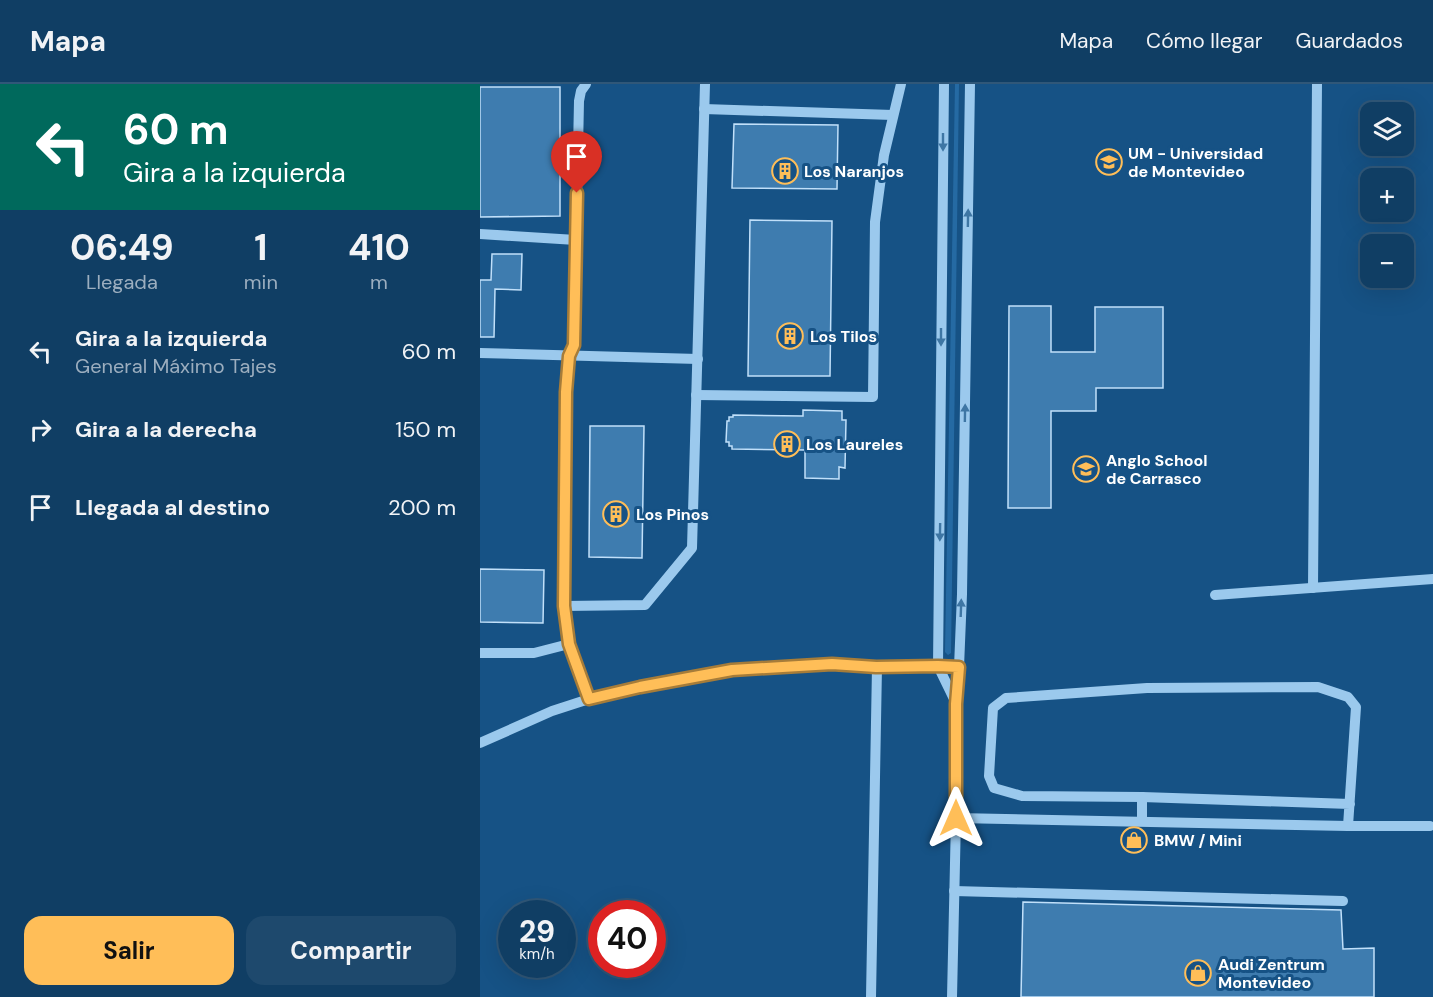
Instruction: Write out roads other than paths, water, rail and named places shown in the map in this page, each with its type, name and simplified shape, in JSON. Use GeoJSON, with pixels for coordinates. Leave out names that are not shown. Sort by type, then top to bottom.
{"type":"FeatureCollection","features":[{"type":"Feature","properties":{"kind":"street"},"geometry":{"type":"LineString","coordinates":[[586,84],[581,91],[579,101],[574,345],[569,356],[566,392],[564,606],[569,644],[589,699]]}},
{"type":"Feature","properties":{"kind":"street"},"geometry":{"type":"LineString","coordinates":[[564,606],[645,604],[692,548],[705,84]]}},
{"type":"Feature","properties":{"kind":"street"},"geometry":{"type":"LineString","coordinates":[[696,394],[873,397],[875,222],[884,155],[901,84]]}},
{"type":"Feature","properties":{"kind":"street"},"geometry":{"type":"LineString","coordinates":[[944,84],[938,666],[956,704]]}},
{"type":"Feature","properties":{"kind":"street"},"geometry":{"type":"LineString","coordinates":[[952,997],[956,704],[962,594],[970,84]]}},
{"type":"Feature","properties":{"kind":"street"},"geometry":{"type":"LineString","coordinates":[[1313,588],[1317,84]]}},
{"type":"Feature","properties":{"kind":"street"},"geometry":{"type":"LineString","coordinates":[[704,109],[893,116]]}},
{"type":"Feature","properties":{"kind":"street"},"geometry":{"type":"LineString","coordinates":[[480,234],[576,240]]}},
{"type":"Feature","properties":{"kind":"street"},"geometry":{"type":"LineString","coordinates":[[480,353],[698,359]]}},
{"type":"Feature","properties":{"kind":"street"},"geometry":{"type":"LineString","coordinates":[[1215,595],[1433,579]]}},
{"type":"Feature","properties":{"kind":"street"},"geometry":{"type":"LineString","coordinates":[[480,654],[534,653],[569,644]]}},
{"type":"Feature","properties":{"kind":"street"},"geometry":{"type":"LineString","coordinates":[[480,743],[552,711],[589,699],[732,670],[832,664],[876,667],[959,667]]}},
{"type":"Feature","properties":{"kind":"street"},"geometry":{"type":"LineString","coordinates":[[871,997],[876,667]]}},
{"type":"Feature","properties":{"kind":"street"},"geometry":{"type":"LineString","coordinates":[[1348,826],[1350,804],[1356,707],[1348,696],[1318,687],[1135,689],[1006,698],[993,708],[988,776],[994,788],[1022,796],[1142,797],[1350,804]]}},
{"type":"Feature","properties":{"kind":"street"},"geometry":{"type":"LineString","coordinates":[[1142,797],[1142,821]]}},
{"type":"Feature","properties":{"kind":"street"},"geometry":{"type":"LineString","coordinates":[[956,818],[1430,826]]}},
{"type":"Feature","properties":{"kind":"street"},"geometry":{"type":"LineString","coordinates":[[954,891],[1343,901]]}},
{"type":"Feature","properties":{"kind":"place","name":"UM - Universidad de Montevideo"},"geometry":{"type":"Point","coordinates":[1109,162]}},
{"type":"Feature","properties":{"kind":"place","name":"Los Naranjos"},"geometry":{"type":"Point","coordinates":[785,171]}},
{"type":"Feature","properties":{"kind":"place","name":"Los Tilos"},"geometry":{"type":"Point","coordinates":[790,336]}},
{"type":"Feature","properties":{"kind":"place","name":"Los Laureles"},"geometry":{"type":"Point","coordinates":[787,444]}},
{"type":"Feature","properties":{"kind":"place","name":"Anglo School de Carrasco"},"geometry":{"type":"Point","coordinates":[1086,469]}},
{"type":"Feature","properties":{"kind":"place","name":"Los Pinos"},"geometry":{"type":"Point","coordinates":[616,514]}},
{"type":"Feature","properties":{"kind":"place","name":"BMW / Mini"},"geometry":{"type":"Point","coordinates":[1134,840]}},
{"type":"Feature","properties":{"kind":"place","name":"Audi Zentrum Montevideo"},"geometry":{"type":"Point","coordinates":[1198,973]}}]}
